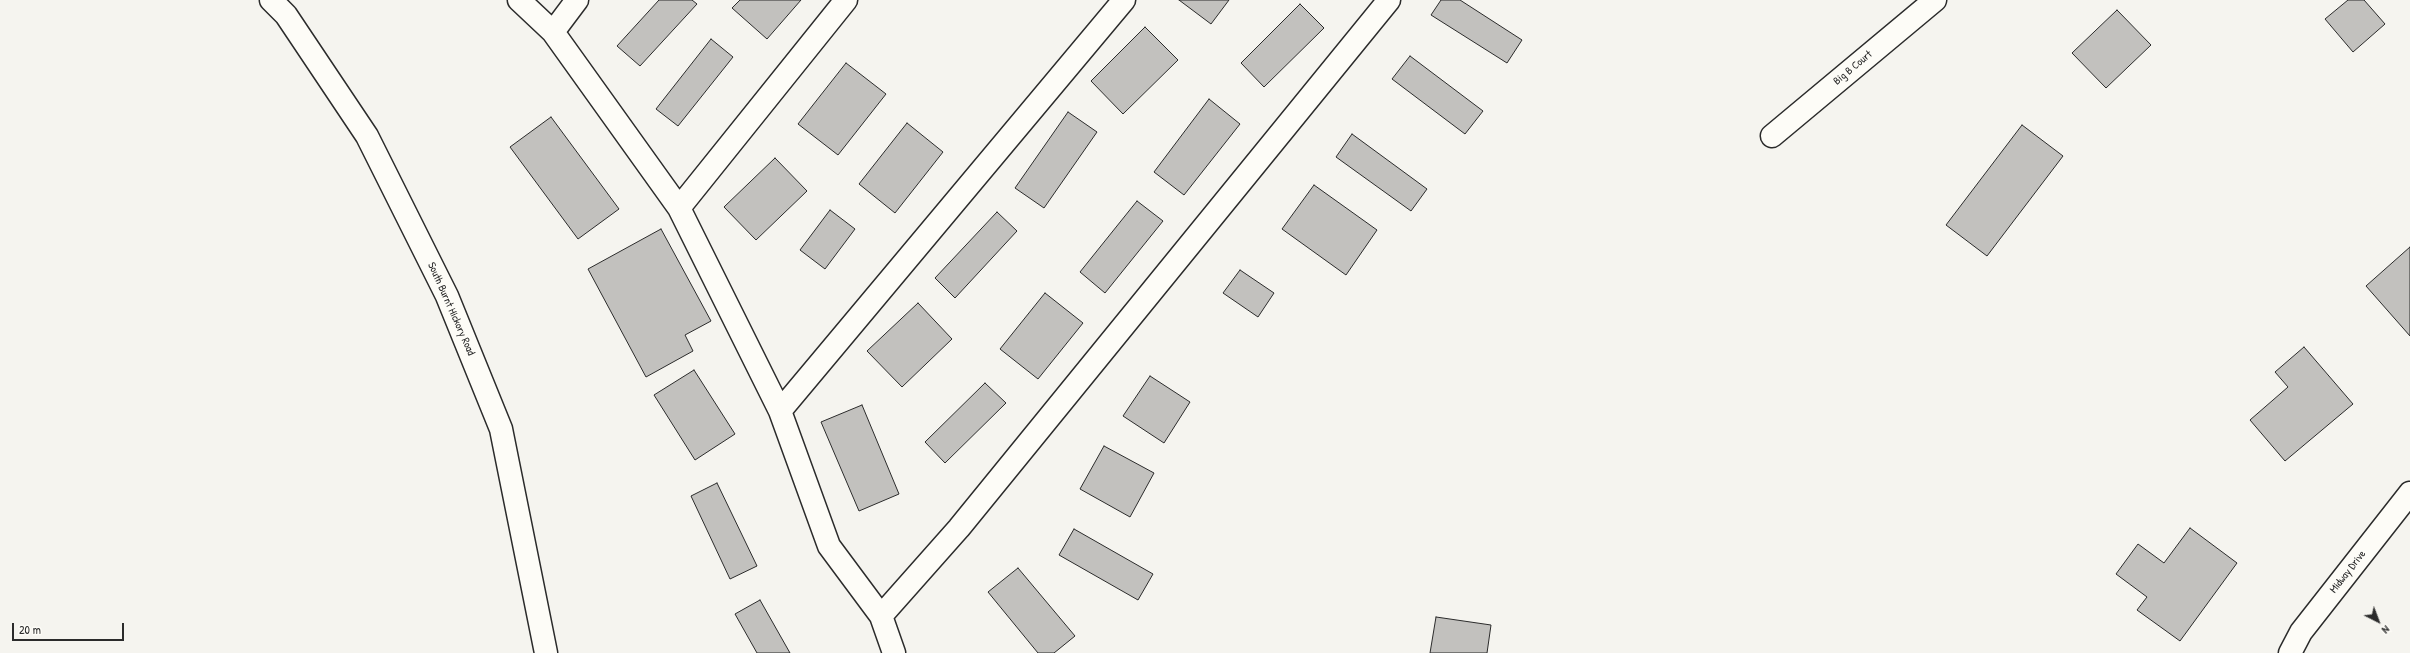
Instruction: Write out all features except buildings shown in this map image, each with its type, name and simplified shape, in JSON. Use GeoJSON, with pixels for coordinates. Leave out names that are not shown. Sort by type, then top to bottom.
{"type":"FeatureCollection","features":[{"type":"Feature","properties":{"kind":"street","name":"South Burnt Hickory Road"},"geometry":{"type":"LineString","coordinates":[[271,0],[286,15],[367,136],[447,296],[501,429],[546,653]]}},
{"type":"Feature","properties":{"kind":"street"},"geometry":{"type":"LineString","coordinates":[[519,0],[553,32],[679,208],[780,411],[829,546],[881,616],[894,653]]}},
{"type":"Feature","properties":{"kind":"street"},"geometry":{"type":"LineString","coordinates":[[553,32],[577,0]]}},
{"type":"Feature","properties":{"kind":"street"},"geometry":{"type":"LineString","coordinates":[[679,208],[846,0]]}},
{"type":"Feature","properties":{"kind":"street"},"geometry":{"type":"LineString","coordinates":[[780,411],[1124,0]]}},
{"type":"Feature","properties":{"kind":"street"},"geometry":{"type":"LineString","coordinates":[[881,616],[959,528],[1389,0]]}},
{"type":"Feature","properties":{"kind":"street","name":"Big B Court"},"geometry":{"type":"LineString","coordinates":[[1772,136],[1935,0]]}},
{"type":"Feature","properties":{"kind":"street","name":"Midway Drive"},"geometry":{"type":"LineString","coordinates":[[2290,653],[2301,632],[2410,493]]}}]}
